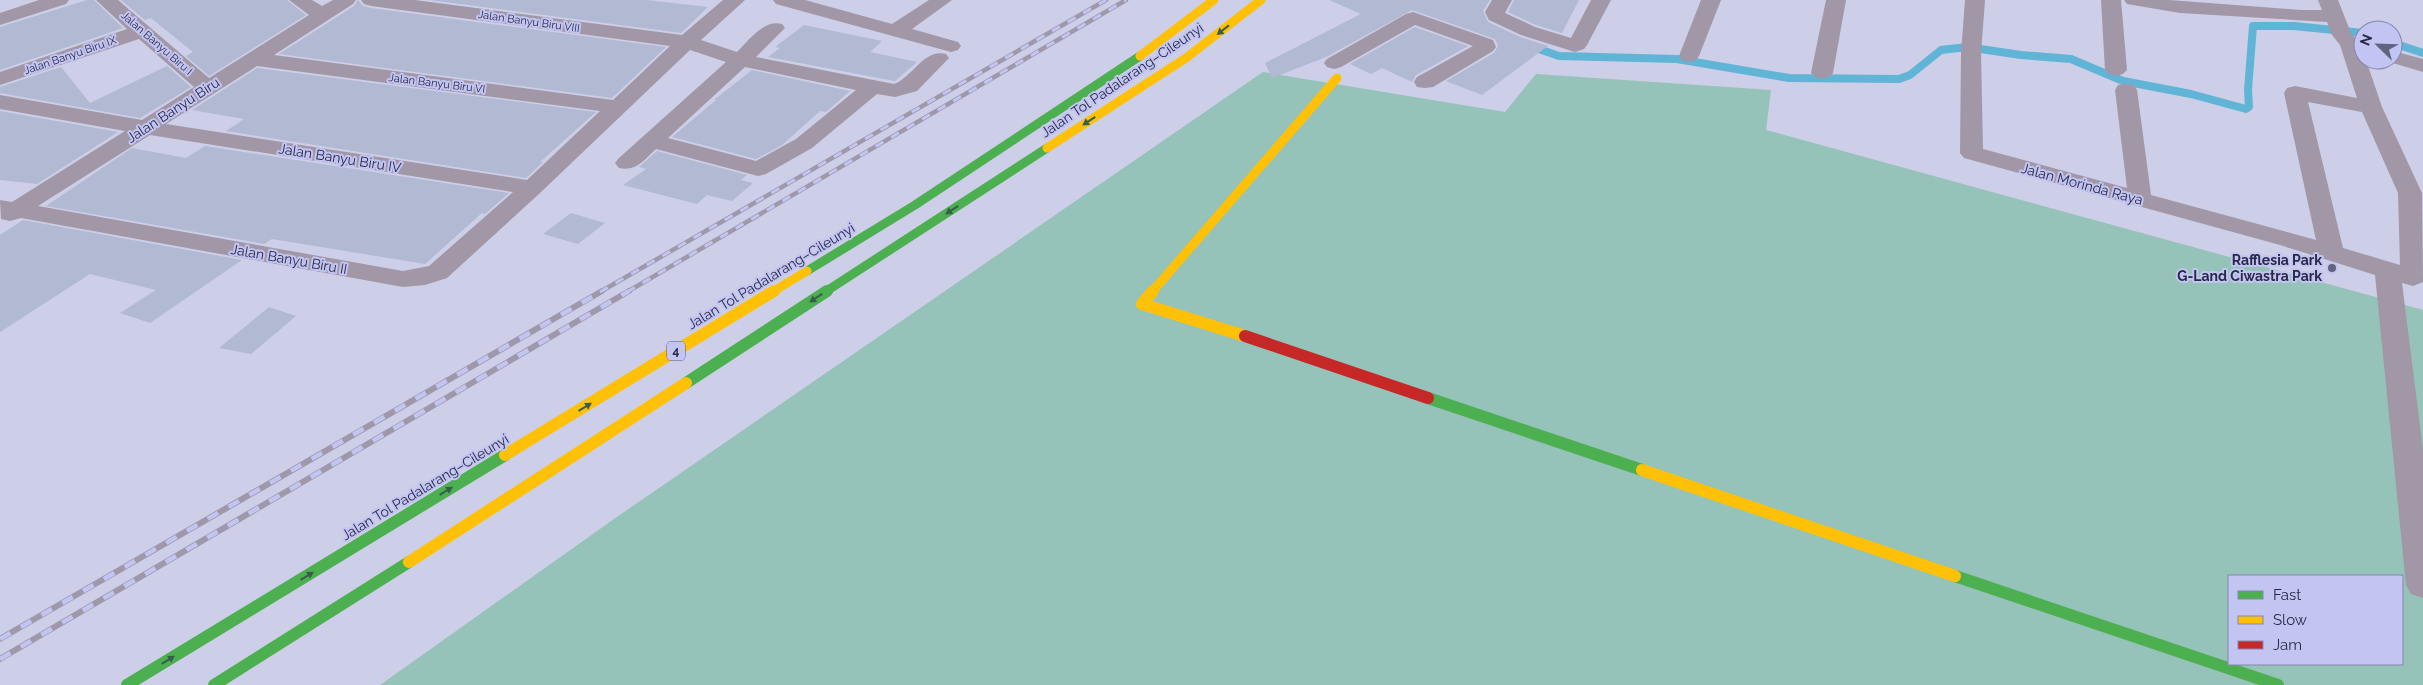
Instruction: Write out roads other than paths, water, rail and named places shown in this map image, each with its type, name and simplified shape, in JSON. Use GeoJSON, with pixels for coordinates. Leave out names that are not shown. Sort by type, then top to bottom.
{"type":"FeatureCollection","features":[{"type":"Feature","properties":{"kind":"main road","name":"Jalan Tol Padalarang–Cileunyi"},"geometry":{"type":"LineString","coordinates":[[127,685],[915,205],[1144,53],[1214,0]]}},
{"type":"Feature","properties":{"kind":"main road","name":"Jalan Tol Padalarang–Cileunyi"},"geometry":{"type":"LineString","coordinates":[[214,685],[433,548],[1177,64],[1261,0]]}},
{"type":"Feature","properties":{"kind":"main road"},"geometry":{"type":"LineString","coordinates":[[1335,70],[1142,304],[1276,346],[2278,685]]}},
{"type":"Feature","properties":{"kind":"street"},"geometry":{"type":"LineString","coordinates":[[0,19],[59,0]]}},
{"type":"Feature","properties":{"kind":"street","name":"Jalan Banyu Biru I"},"geometry":{"type":"LineString","coordinates":[[106,0],[207,87]]}},
{"type":"Feature","properties":{"kind":"street"},"geometry":{"type":"LineString","coordinates":[[299,0],[322,15]]}},
{"type":"Feature","properties":{"kind":"street","name":"Jalan Banyu Biru"},"geometry":{"type":"LineString","coordinates":[[5,212],[148,128],[207,87],[255,59],[346,0]]}},
{"type":"Feature","properties":{"kind":"street","name":"Jalan Banyu Biru VIII"},"geometry":{"type":"LineString","coordinates":[[371,0],[686,42],[742,60],[895,92],[909,86],[945,52],[895,31]]}},
{"type":"Feature","properties":{"kind":"street","name":"Jalan Banyu Biru II"},"geometry":{"type":"LineString","coordinates":[[5,212],[403,279],[425,277],[438,272],[532,188],[686,42],[735,0]]}},
{"type":"Feature","properties":{"kind":"street"},"geometry":{"type":"LineString","coordinates":[[783,0],[895,31],[942,0]]}},
{"type":"Feature","properties":{"kind":"street"},"geometry":{"type":"LineString","coordinates":[[1502,0],[1494,12],[1496,16],[1528,31],[1571,46],[1577,45],[1601,0]]}},
{"type":"Feature","properties":{"kind":"street"},"geometry":{"type":"LineString","coordinates":[[1689,56],[1711,0]]}},
{"type":"Feature","properties":{"kind":"street"},"geometry":{"type":"LineString","coordinates":[[1822,73],[1836,0]]}},
{"type":"Feature","properties":{"kind":"street","name":"Jalan Morinda Raya"},"geometry":{"type":"LineString","coordinates":[[1975,0],[1971,48],[1972,153],[2289,240],[2413,278],[2410,193],[2371,107]]}},
{"type":"Feature","properties":{"kind":"street"},"geometry":{"type":"LineString","coordinates":[[2111,0],[2121,80],[2140,200]]}},
{"type":"Feature","properties":{"kind":"street"},"geometry":{"type":"LineString","coordinates":[[2134,0],[2175,7],[2300,16],[2342,28],[2371,107]]}},
{"type":"Feature","properties":{"kind":"street"},"geometry":{"type":"LineString","coordinates":[[1335,70],[1408,9],[1486,44],[1486,47],[1425,82]]}},
{"type":"Feature","properties":{"kind":"street"},"geometry":{"type":"LineString","coordinates":[[627,163],[775,28]]}},
{"type":"Feature","properties":{"kind":"street","name":"Jalan Banyu Biru IX"},"geometry":{"type":"LineString","coordinates":[[0,79],[141,31]]}},
{"type":"Feature","properties":{"kind":"street","name":"Jalan Banyu Biru VI"},"geometry":{"type":"LineString","coordinates":[[255,59],[619,106]]}},
{"type":"Feature","properties":{"kind":"street"},"geometry":{"type":"LineString","coordinates":[[2403,60],[2423,66]]}},
{"type":"Feature","properties":{"kind":"street"},"geometry":{"type":"LineString","coordinates":[[652,141],[758,169],[772,164],[805,144],[872,87]]}},
{"type":"Feature","properties":{"kind":"street"},"geometry":{"type":"LineString","coordinates":[[2332,253],[2295,93],[2371,107]]}},
{"type":"Feature","properties":{"kind":"street","name":"Jalan Banyu Biru IV"},"geometry":{"type":"LineString","coordinates":[[0,102],[148,128],[532,188]]}},
{"type":"Feature","properties":{"kind":"street"},"geometry":{"type":"LineString","coordinates":[[2388,271],[2414,424],[2423,585]]}},
{"type":"Feature","properties":{"kind":"waterway"},"geometry":{"type":"LineString","coordinates":[[1533,47],[1559,56],[1677,59],[1789,78],[1899,79],[1910,75],[1941,50],[1967,47],[2021,55],[2071,59],[2123,81],[2191,94],[2246,109],[2249,107],[2248,90],[2253,26],[2294,26],[2353,32]]}},
{"type":"Feature","properties":{"kind":"waterway"},"geometry":{"type":"LineString","coordinates":[[2403,46],[2423,53]]}},
{"type":"Feature","properties":{"kind":"railway"},"geometry":{"type":"LineString","coordinates":[[600,292],[1106,0]]}},
{"type":"Feature","properties":{"kind":"railway"},"geometry":{"type":"LineString","coordinates":[[627,292],[1126,0]]}},
{"type":"Feature","properties":{"kind":"railway"},"geometry":{"type":"LineString","coordinates":[[0,639],[602,291]]}},
{"type":"Feature","properties":{"kind":"railway"},"geometry":{"type":"LineString","coordinates":[[0,659],[629,291]]}},
{"type":"Feature","properties":{"kind":"place","name":"Rafflesia Park G-Land Ciwastra Park"},"geometry":{"type":"Point","coordinates":[2332,268]}}]}
